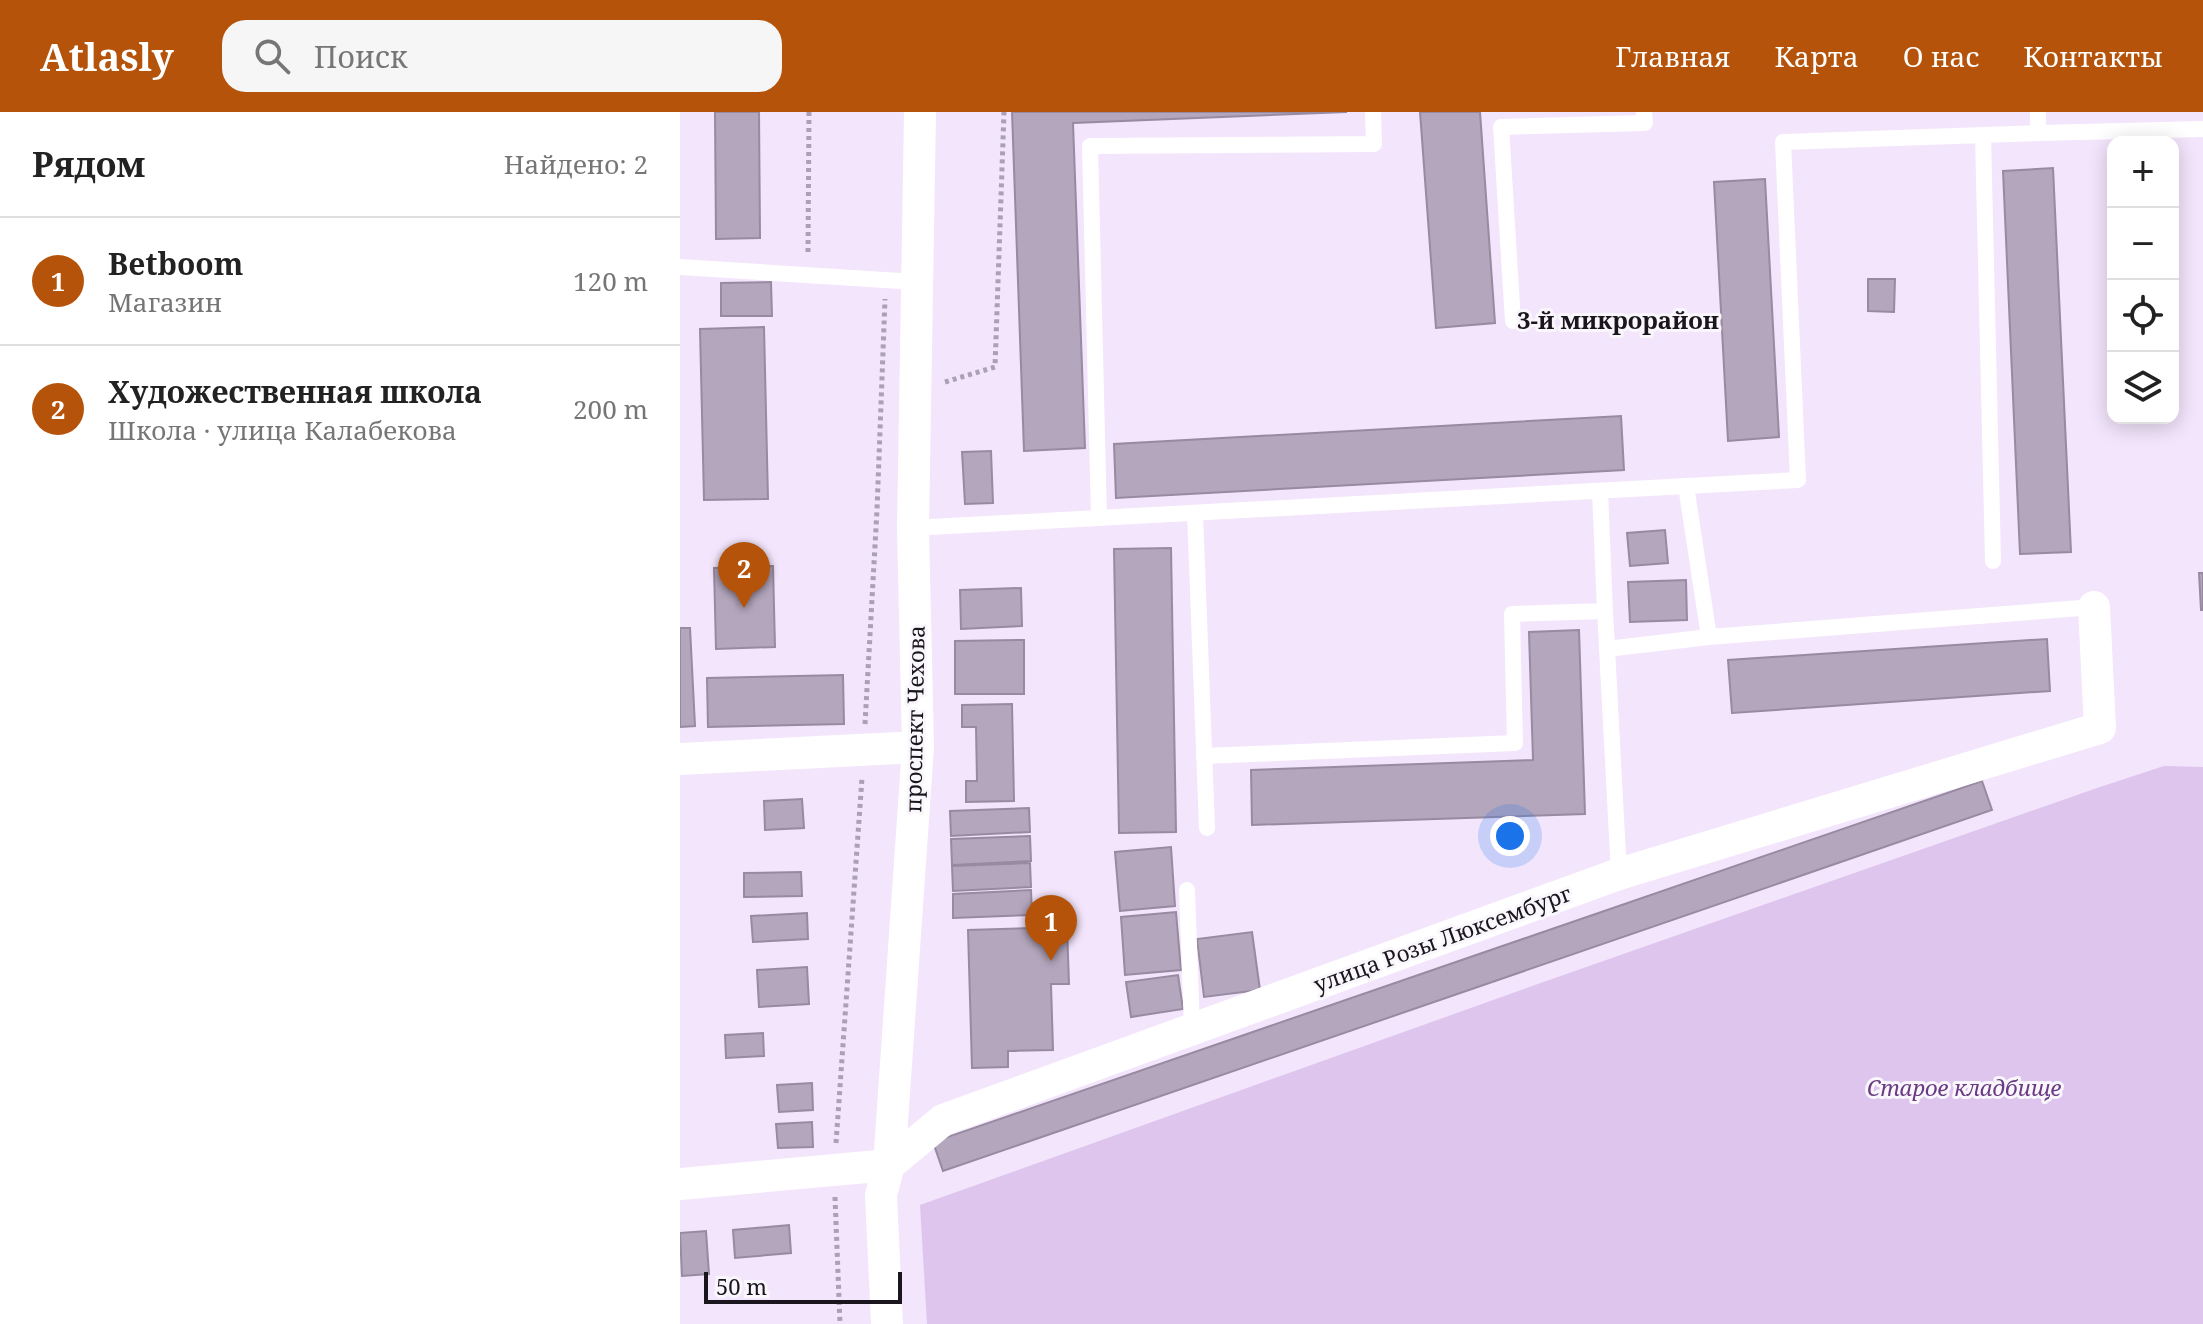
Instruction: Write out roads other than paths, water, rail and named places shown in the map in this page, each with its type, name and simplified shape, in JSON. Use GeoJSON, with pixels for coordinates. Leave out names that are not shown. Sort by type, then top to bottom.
{"type":"FeatureCollection","features":[{"type":"Feature","properties":{"kind":"street","name":"проспект Чехова"},"geometry":{"type":"LineString","coordinates":[[887,1324],[881,1195],[889,1165],[918,747],[913,516],[901,281],[920,112]]}},
{"type":"Feature","properties":{"kind":"street","name":"улица Розы Люксембург"},"geometry":{"type":"LineString","coordinates":[[889,1165],[943,1120],[1619,874],[2100,728],[2094,607]]}},
{"type":"Feature","properties":{"kind":"street"},"geometry":{"type":"LineString","coordinates":[[680,759],[918,747]]}},
{"type":"Feature","properties":{"kind":"street"},"geometry":{"type":"LineString","coordinates":[[680,1184],[889,1165]]}},
{"type":"Feature","properties":{"kind":"lane"},"geometry":{"type":"LineString","coordinates":[[1099,518],[1090,146],[1374,144],[1373,112]]}},
{"type":"Feature","properties":{"kind":"lane"},"geometry":{"type":"LineString","coordinates":[[1513,321],[1501,127],[1645,123],[1644,112]]}},
{"type":"Feature","properties":{"kind":"lane"},"geometry":{"type":"LineString","coordinates":[[2038,112],[2038,133]]}},
{"type":"Feature","properties":{"kind":"lane"},"geometry":{"type":"LineString","coordinates":[[913,516],[1099,518],[1798,480],[1783,142],[2203,129]]}},
{"type":"Feature","properties":{"kind":"lane"},"geometry":{"type":"LineString","coordinates":[[1983,135],[1993,561]]}},
{"type":"Feature","properties":{"kind":"lane"},"geometry":{"type":"LineString","coordinates":[[680,267],[901,281]]}},
{"type":"Feature","properties":{"kind":"lane"},"geometry":{"type":"LineString","coordinates":[[1686,486],[1709,637]]}},
{"type":"Feature","properties":{"kind":"lane"},"geometry":{"type":"LineString","coordinates":[[1600,491],[1619,874]]}},
{"type":"Feature","properties":{"kind":"lane"},"geometry":{"type":"LineString","coordinates":[[1195,513],[1207,828]]}},
{"type":"Feature","properties":{"kind":"lane"},"geometry":{"type":"LineString","coordinates":[[1607,649],[1709,637],[2094,607]]}},
{"type":"Feature","properties":{"kind":"lane"},"geometry":{"type":"LineString","coordinates":[[1204,756],[1515,743],[1512,614],[1605,611]]}},
{"type":"Feature","properties":{"kind":"lane"},"geometry":{"type":"LineString","coordinates":[[1187,890],[1192,1029]]}},
{"type":"Feature","properties":{"kind":"place","name":"Художественная школа"},"geometry":{"type":"Point","coordinates":[744,608]}},
{"type":"Feature","properties":{"kind":"place","name":"Betboom"},"geometry":{"type":"Point","coordinates":[1051,961]}},
{"type":"Feature","properties":{"kind":"district","name":"3-й микрорайон"},"geometry":{"type":"Point","coordinates":[1618,319]}},
{"type":"Feature","properties":{"kind":"park label","name":"Старое кладбище"},"geometry":{"type":"Point","coordinates":[1964,1087]}}]}
